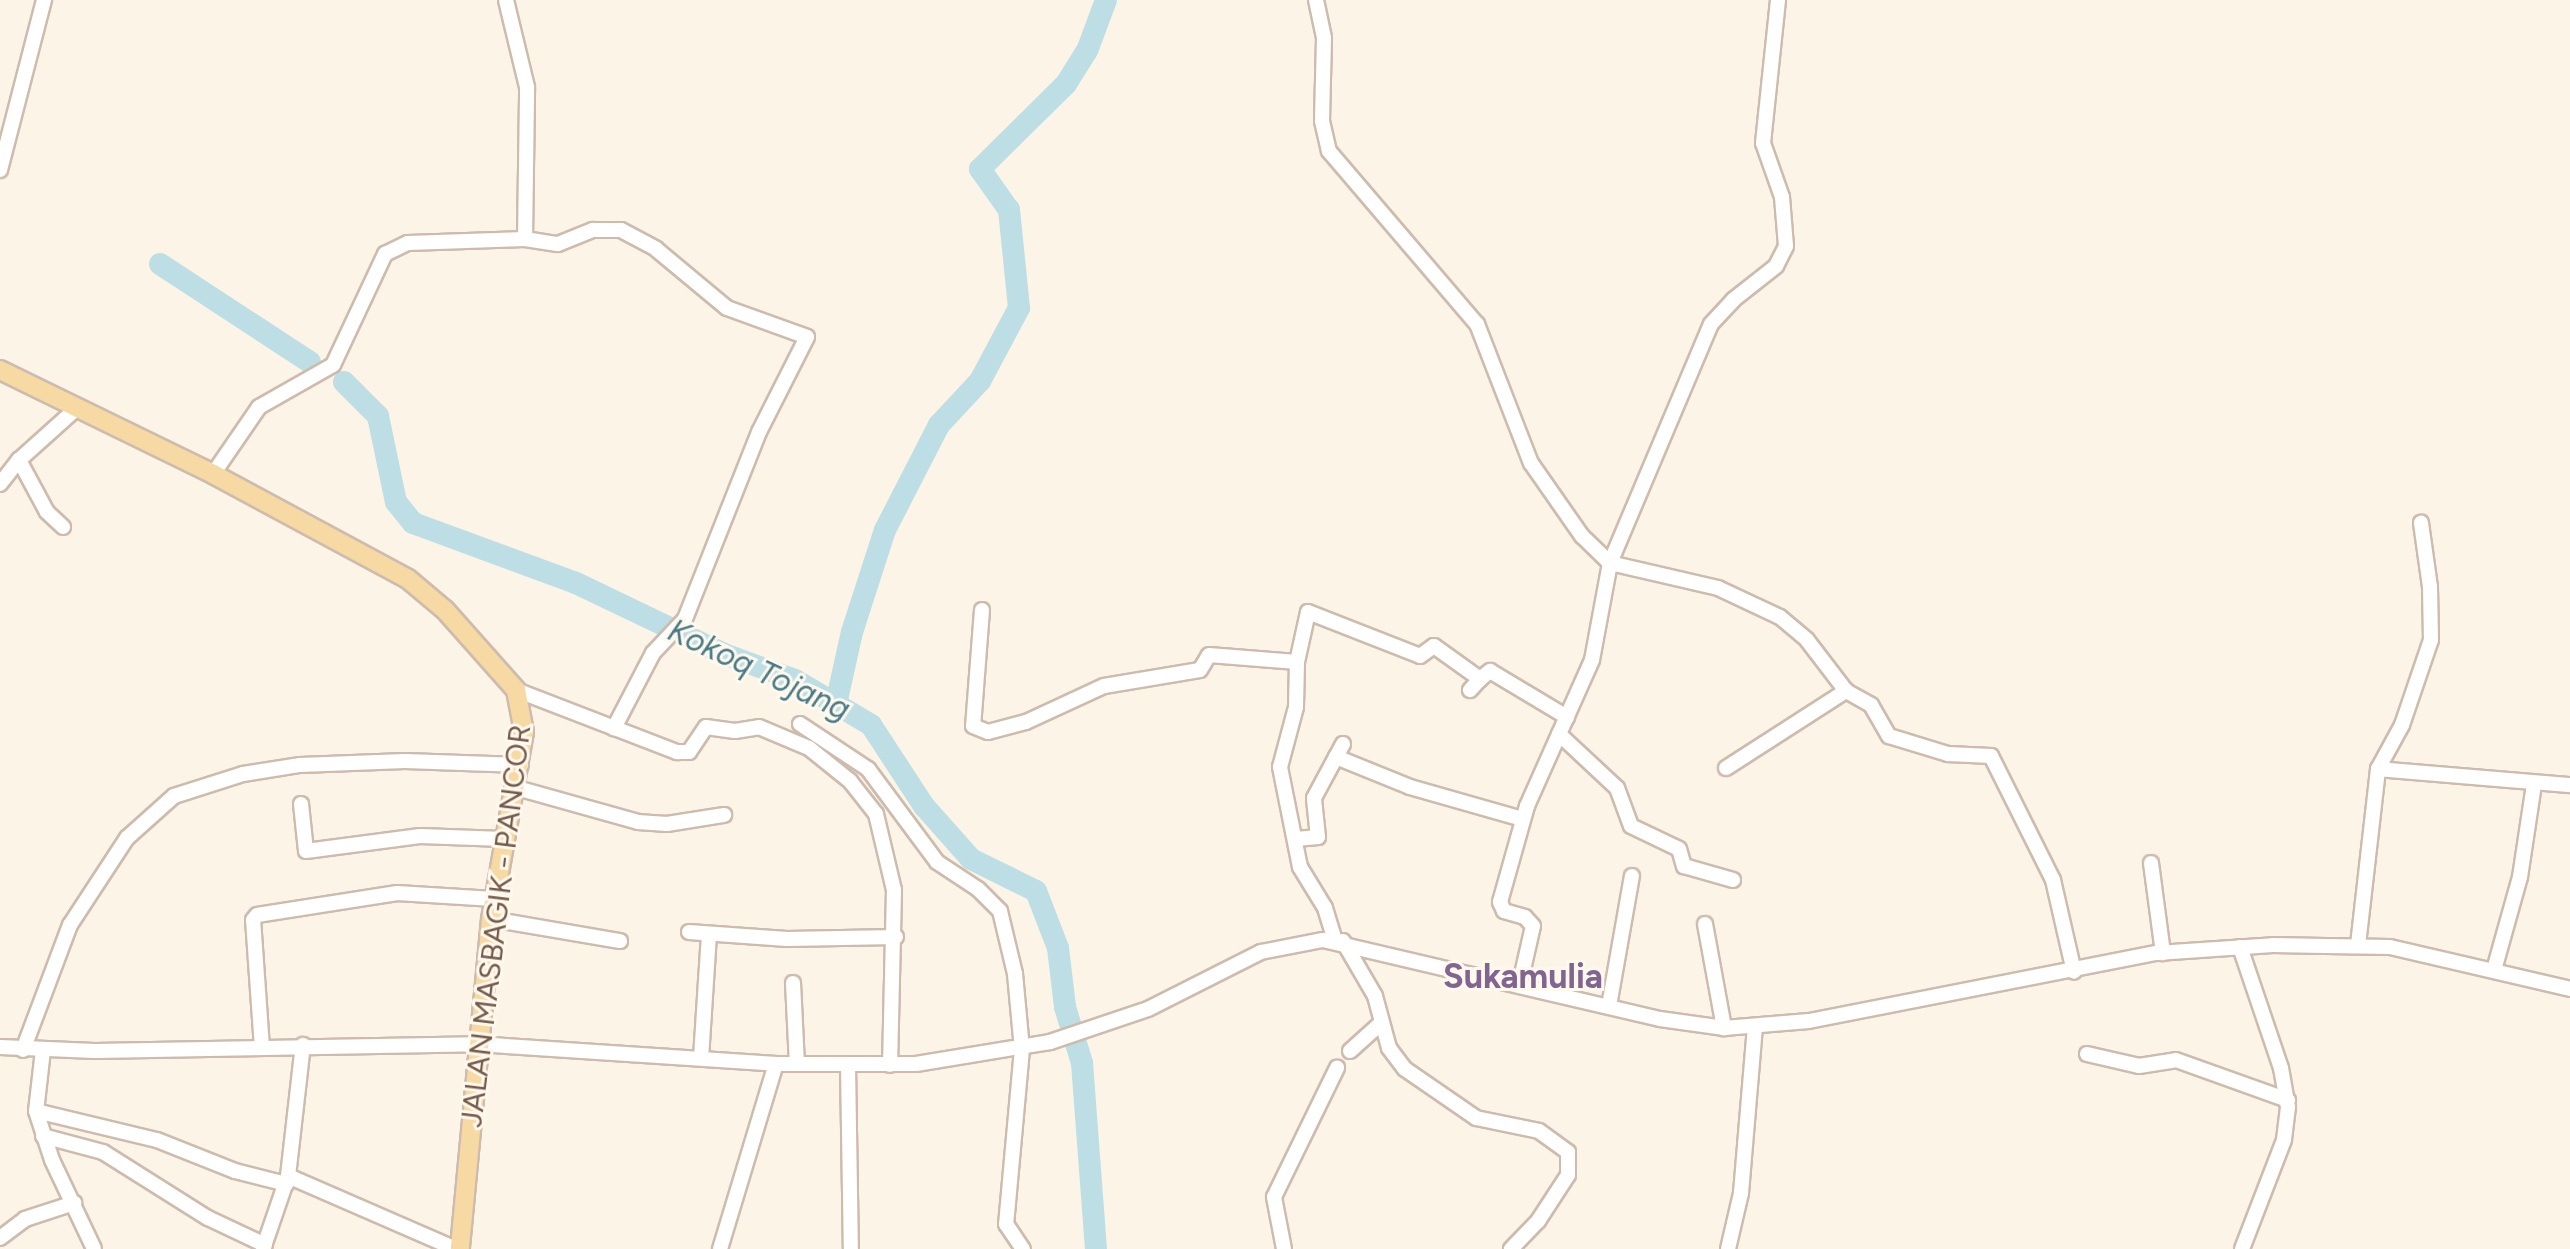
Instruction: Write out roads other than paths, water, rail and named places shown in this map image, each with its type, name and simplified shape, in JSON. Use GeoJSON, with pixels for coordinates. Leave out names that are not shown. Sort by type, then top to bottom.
{"type":"FeatureCollection","features":[{"type":"Feature","properties":{"kind":"main road","name":"JALAN MASBAGIK - PANCOR"},"geometry":{"type":"LineString","coordinates":[[0,370],[213,474],[419,586],[516,690],[524,719],[521,765],[504,839],[491,919],[458,1249]]}},
{"type":"Feature","properties":{"kind":"street"},"geometry":{"type":"LineString","coordinates":[[0,170],[44,0]]}},
{"type":"Feature","properties":{"kind":"street"},"geometry":{"type":"LineString","coordinates":[[506,0],[527,87],[525,239]]}},
{"type":"Feature","properties":{"kind":"street"},"geometry":{"type":"LineString","coordinates":[[1316,0],[1324,38],[1322,121],[1329,151],[1477,324],[1539,478],[1588,543],[1610,563],[1718,588],[1770,612],[1807,640],[1846,691],[1871,705],[1894,739],[1948,754],[1994,758],[2053,880],[2074,972]]}},
{"type":"Feature","properties":{"kind":"street"},"geometry":{"type":"LineString","coordinates":[[1520,983],[1533,926],[1525,917],[1504,911],[1500,902],[1522,819],[1592,660],[1610,563],[1711,324],[1733,300],[1776,266],[1786,246],[1782,197],[1763,143],[1778,0]]}},
{"type":"Feature","properties":{"kind":"street"},"geometry":{"type":"LineString","coordinates":[[213,474],[259,407],[333,365],[377,267],[397,246],[525,239],[558,244],[593,230],[621,230],[656,249],[686,279],[727,308],[802,336],[724,513],[716,550],[675,628],[614,728]]}},
{"type":"Feature","properties":{"kind":"street"},"geometry":{"type":"LineString","coordinates":[[0,484],[19,460],[78,407]]}},
{"type":"Feature","properties":{"kind":"street"},"geometry":{"type":"LineString","coordinates":[[19,460],[47,512],[63,527]]}},
{"type":"Feature","properties":{"kind":"street"},"geometry":{"type":"LineString","coordinates":[[2358,945],[2378,769],[2402,725],[2431,640],[2430,587],[2421,523]]}},
{"type":"Feature","properties":{"kind":"street"},"geometry":{"type":"LineString","coordinates":[[982,610],[973,726],[988,732],[1026,722],[1104,686],[1200,670],[1209,655],[1297,662]]}},
{"type":"Feature","properties":{"kind":"street"},"geometry":{"type":"LineString","coordinates":[[1511,1249],[1538,1221],[1568,1175],[1568,1152],[1552,1136],[1489,1123],[1444,1098],[1397,1060],[1380,1024],[1375,996],[1339,941],[1325,908],[1303,873],[1280,758],[1296,707],[1297,662],[1306,615],[1312,612],[1420,656],[1434,646],[1475,685],[1490,671],[1567,717]]}},
{"type":"Feature","properties":{"kind":"street"},"geometry":{"type":"LineString","coordinates":[[516,690],[683,752],[693,747],[702,728],[735,731],[756,726],[824,759],[850,781],[876,814],[894,890],[896,937],[890,1065]]}},
{"type":"Feature","properties":{"kind":"street"},"geometry":{"type":"LineString","coordinates":[[1726,768],[1846,691]]}},
{"type":"Feature","properties":{"kind":"street"},"geometry":{"type":"LineString","coordinates":[[800,724],[868,769],[937,862],[978,889],[1000,911],[1015,974],[1022,1049],[1006,1224],[1023,1249]]}},
{"type":"Feature","properties":{"kind":"street"},"geometry":{"type":"LineString","coordinates":[[1559,734],[1617,788],[1631,826],[1679,849],[1684,866],[1733,880]]}},
{"type":"Feature","properties":{"kind":"street"},"geometry":{"type":"LineString","coordinates":[[1296,839],[1318,837],[1314,798],[1340,751],[1410,787],[1522,819]]}},
{"type":"Feature","properties":{"kind":"street"},"geometry":{"type":"LineString","coordinates":[[23,1050],[70,925],[127,838],[174,796],[243,774],[300,765],[405,761],[521,765]]}},
{"type":"Feature","properties":{"kind":"street"},"geometry":{"type":"LineString","coordinates":[[2378,769],[2570,785]]}},
{"type":"Feature","properties":{"kind":"street"},"geometry":{"type":"LineString","coordinates":[[2494,970],[2520,877],[2534,784]]}},
{"type":"Feature","properties":{"kind":"street"},"geometry":{"type":"LineString","coordinates":[[517,788],[638,822],[724,815]]}},
{"type":"Feature","properties":{"kind":"street"},"geometry":{"type":"LineString","coordinates":[[301,804],[306,851],[420,836],[504,839]]}},
{"type":"Feature","properties":{"kind":"street"},"geometry":{"type":"LineString","coordinates":[[2151,863],[2163,953]]}},
{"type":"Feature","properties":{"kind":"street"},"geometry":{"type":"LineString","coordinates":[[1609,1006],[1632,876]]}},
{"type":"Feature","properties":{"kind":"street"},"geometry":{"type":"LineString","coordinates":[[262,1048],[253,920],[257,915],[397,893],[494,899]]}},
{"type":"Feature","properties":{"kind":"street"},"geometry":{"type":"LineString","coordinates":[[491,919],[620,941]]}},
{"type":"Feature","properties":{"kind":"street"},"geometry":{"type":"LineString","coordinates":[[1705,924],[1724,1028]]}},
{"type":"Feature","properties":{"kind":"street"},"geometry":{"type":"LineString","coordinates":[[689,932],[787,939],[896,937]]}},
{"type":"Feature","properties":{"kind":"street"},"geometry":{"type":"LineString","coordinates":[[701,1058],[709,934]]}},
{"type":"Feature","properties":{"kind":"street"},"geometry":{"type":"LineString","coordinates":[[0,1047],[43,1050],[477,1044],[776,1064],[890,1065],[1022,1049],[1100,1026],[1169,999],[1261,952],[1339,941],[1609,1006],[1724,1028],[1755,1027],[2074,972],[2163,953],[2240,947],[2358,945],[2494,970],[2570,989]]}},
{"type":"Feature","properties":{"kind":"street"},"geometry":{"type":"LineString","coordinates":[[2240,947],[2288,1100],[2284,1140],[2242,1249]]}},
{"type":"Feature","properties":{"kind":"street"},"geometry":{"type":"LineString","coordinates":[[793,983],[797,1064]]}},
{"type":"Feature","properties":{"kind":"street"},"geometry":{"type":"LineString","coordinates":[[1350,1051],[1380,1024]]}},
{"type":"Feature","properties":{"kind":"street"},"geometry":{"type":"LineString","coordinates":[[1728,1249],[1741,1193],[1755,1027]]}},
{"type":"Feature","properties":{"kind":"street"},"geometry":{"type":"LineString","coordinates":[[43,1136],[103,1152],[208,1218],[264,1247],[287,1180],[303,1045]]}},
{"type":"Feature","properties":{"kind":"street"},"geometry":{"type":"LineString","coordinates":[[43,1050],[36,1111],[43,1136],[94,1249]]}},
{"type":"Feature","properties":{"kind":"street"},"geometry":{"type":"LineString","coordinates":[[2087,1054],[2139,1066],[2176,1060],[2288,1100]]}},
{"type":"Feature","properties":{"kind":"street"},"geometry":{"type":"LineString","coordinates":[[720,1249],[776,1064]]}},
{"type":"Feature","properties":{"kind":"street"},"geometry":{"type":"LineString","coordinates":[[848,1066],[851,1249]]}},
{"type":"Feature","properties":{"kind":"street"},"geometry":{"type":"LineString","coordinates":[[1284,1249],[1274,1197],[1337,1068]]}},
{"type":"Feature","properties":{"kind":"street"},"geometry":{"type":"LineString","coordinates":[[36,1111],[157,1140],[235,1171],[287,1180],[458,1249]]}},
{"type":"Feature","properties":{"kind":"street"},"geometry":{"type":"LineString","coordinates":[[0,1238],[25,1219],[74,1203]]}},
{"type":"Feature","properties":{"kind":"waterway"},"geometry":{"type":"LineString","coordinates":[[836,704],[852,632],[885,530],[939,425],[980,381],[1019,308],[1009,210],[980,169],[1066,84],[1087,51],[1106,0]]}},
{"type":"Feature","properties":{"kind":"waterway","name":"Kokoq Tojang"},"geometry":{"type":"LineString","coordinates":[[160,264],[310,362]]}},
{"type":"Feature","properties":{"kind":"waterway","name":"Kokoq Tojang"},"geometry":{"type":"LineString","coordinates":[[344,382],[378,416],[396,502],[413,523],[576,583],[724,654],[795,680],[871,725],[924,806],[971,859],[1036,891],[1058,948],[1065,1007],[1082,1063],[1096,1249]]}},
{"type":"Feature","properties":{"kind":"district","name":"Sukamulia"},"geometry":{"type":"Point","coordinates":[1523,977]}}]}
